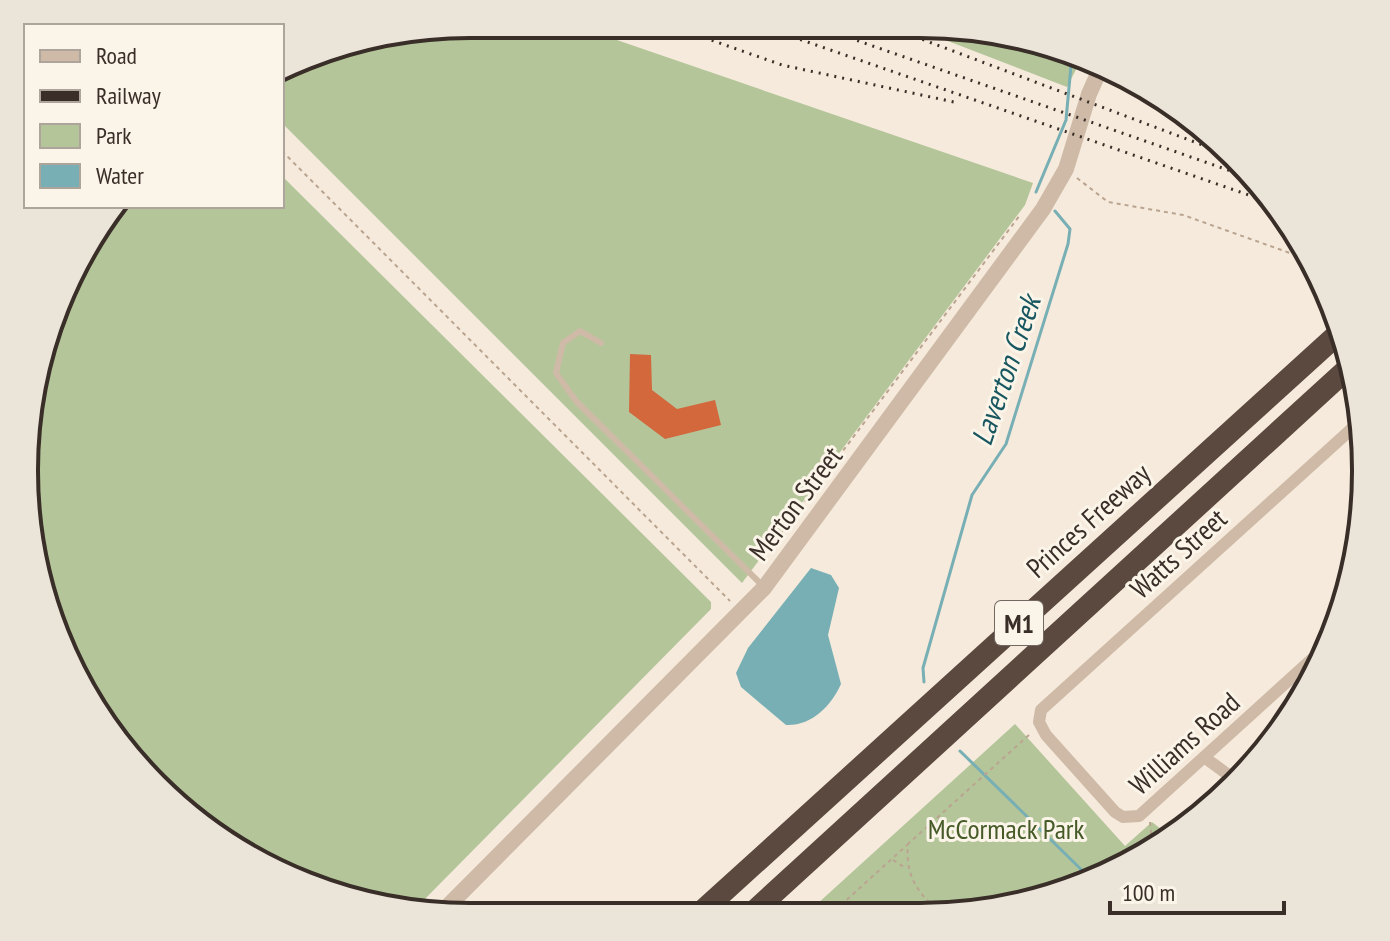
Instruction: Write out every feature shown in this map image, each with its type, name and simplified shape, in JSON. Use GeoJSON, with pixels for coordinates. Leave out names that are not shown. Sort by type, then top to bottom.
{"type":"FeatureCollection","features":[{"type":"Feature","properties":{"kind":"highway","name":"Princes Freeway"},"geometry":{"type":"LineString","coordinates":[[711,903],[1332,340]]}},
{"type":"Feature","properties":{"kind":"highway","name":"M1"},"geometry":{"type":"LineString","coordinates":[[763,903],[1341,375]]}},
{"type":"Feature","properties":{"kind":"street","name":"Merton Street"},"geometry":{"type":"LineString","coordinates":[[452,902],[764,588],[1026,234],[1066,169],[1097,76]]}},
{"type":"Feature","properties":{"kind":"street","name":"Watts Street"},"geometry":{"type":"LineString","coordinates":[[1036,726],[1041,710],[1350,431]]}},
{"type":"Feature","properties":{"kind":"street","name":"Williams Road"},"geometry":{"type":"LineString","coordinates":[[1036,726],[1123,817],[1139,816],[1305,665]]}},
{"type":"Feature","properties":{"kind":"street"},"geometry":{"type":"LineString","coordinates":[[1204,757],[1227,774]]}},
{"type":"Feature","properties":{"kind":"lane"},"geometry":{"type":"LineString","coordinates":[[601,343],[580,331],[563,343],[556,373],[576,401],[764,588]]}},
{"type":"Feature","properties":{"kind":"path"},"geometry":{"type":"LineString","coordinates":[[284,153],[742,613]]}},
{"type":"Feature","properties":{"kind":"path"},"geometry":{"type":"LineString","coordinates":[[1066,169],[1108,202],[1183,215],[1294,255]]}},
{"type":"Feature","properties":{"kind":"path"},"geometry":{"type":"LineString","coordinates":[[776,540],[1025,209]]}},
{"type":"Feature","properties":{"kind":"path"},"geometry":{"type":"LineString","coordinates":[[843,903],[1036,726]]}},
{"type":"Feature","properties":{"kind":"path"},"geometry":{"type":"LineString","coordinates":[[905,867],[908,844]]}},
{"type":"Feature","properties":{"kind":"path"},"geometry":{"type":"LineString","coordinates":[[891,859],[905,867],[929,903]]}},
{"type":"Feature","properties":{"kind":"green space"},"geometry":{"type":"Polygon","coordinates":[[[470,38],[611,38],[1033,183],[1025,205],[742,583],[284,125],[284,81],[331,61],[414,42],[470,38]]]}},
{"type":"Feature","properties":{"kind":"green space"},"geometry":{"type":"Polygon","coordinates":[[[942,39],[1004,46],[1077,68],[1067,87],[942,39]]]}},
{"type":"Feature","properties":{"kind":"green space"},"geometry":{"type":"Polygon","coordinates":[[[284,178],[711,602],[711,609],[424,900],[386,895],[331,880],[254,845],[185,796],[127,734],[83,662],[53,582],[46,555],[39,499],[42,414],[61,331],[96,254],[126,208],[284,208],[284,178]]]}},
{"type":"Feature","properties":{"kind":"green space","name":"McCormack Park"},"geometry":{"type":"Polygon","coordinates":[[[1015,724],[1125,846],[1152,822],[1161,829],[1085,870],[1004,895],[948,902],[818,903],[1015,724]]]}},
{"type":"Feature","properties":{"kind":"water"},"geometry":{"type":"Polygon","coordinates":[[[811,568],[831,575],[839,588],[828,635],[841,684],[820,713],[804,722],[786,725],[741,687],[736,673],[748,648],[811,568]]]}},
{"type":"Feature","properties":{"kind":"building"},"geometry":{"type":"Polygon","coordinates":[[[630,354],[651,355],[652,390],[677,409],[715,400],[721,425],[665,439],[629,412],[630,354]]]}},
{"type":"Feature","properties":{"kind":"waterway","name":"Laverton Creek"},"geometry":{"type":"LineString","coordinates":[[1036,192],[1066,120],[1071,66]]}},
{"type":"Feature","properties":{"kind":"waterway","name":"Laverton Creek"},"geometry":{"type":"LineString","coordinates":[[924,682],[923,668],[972,495],[1006,444],[1068,244],[1070,229],[1055,211]]}},
{"type":"Feature","properties":{"kind":"waterway","name":"Laverton Creek"},"geometry":{"type":"LineString","coordinates":[[960,751],[1083,871]]}},
{"type":"Feature","properties":{"kind":"railway"},"geometry":{"type":"LineString","coordinates":[[705,38],[782,65],[954,102]]}},
{"type":"Feature","properties":{"kind":"railway"},"geometry":{"type":"LineString","coordinates":[[796,38],[1255,197]]}},
{"type":"Feature","properties":{"kind":"railway"},"geometry":{"type":"LineString","coordinates":[[850,38],[1231,171]]}},
{"type":"Feature","properties":{"kind":"railway"},"geometry":{"type":"LineString","coordinates":[[919,38],[1207,147]]}}]}
